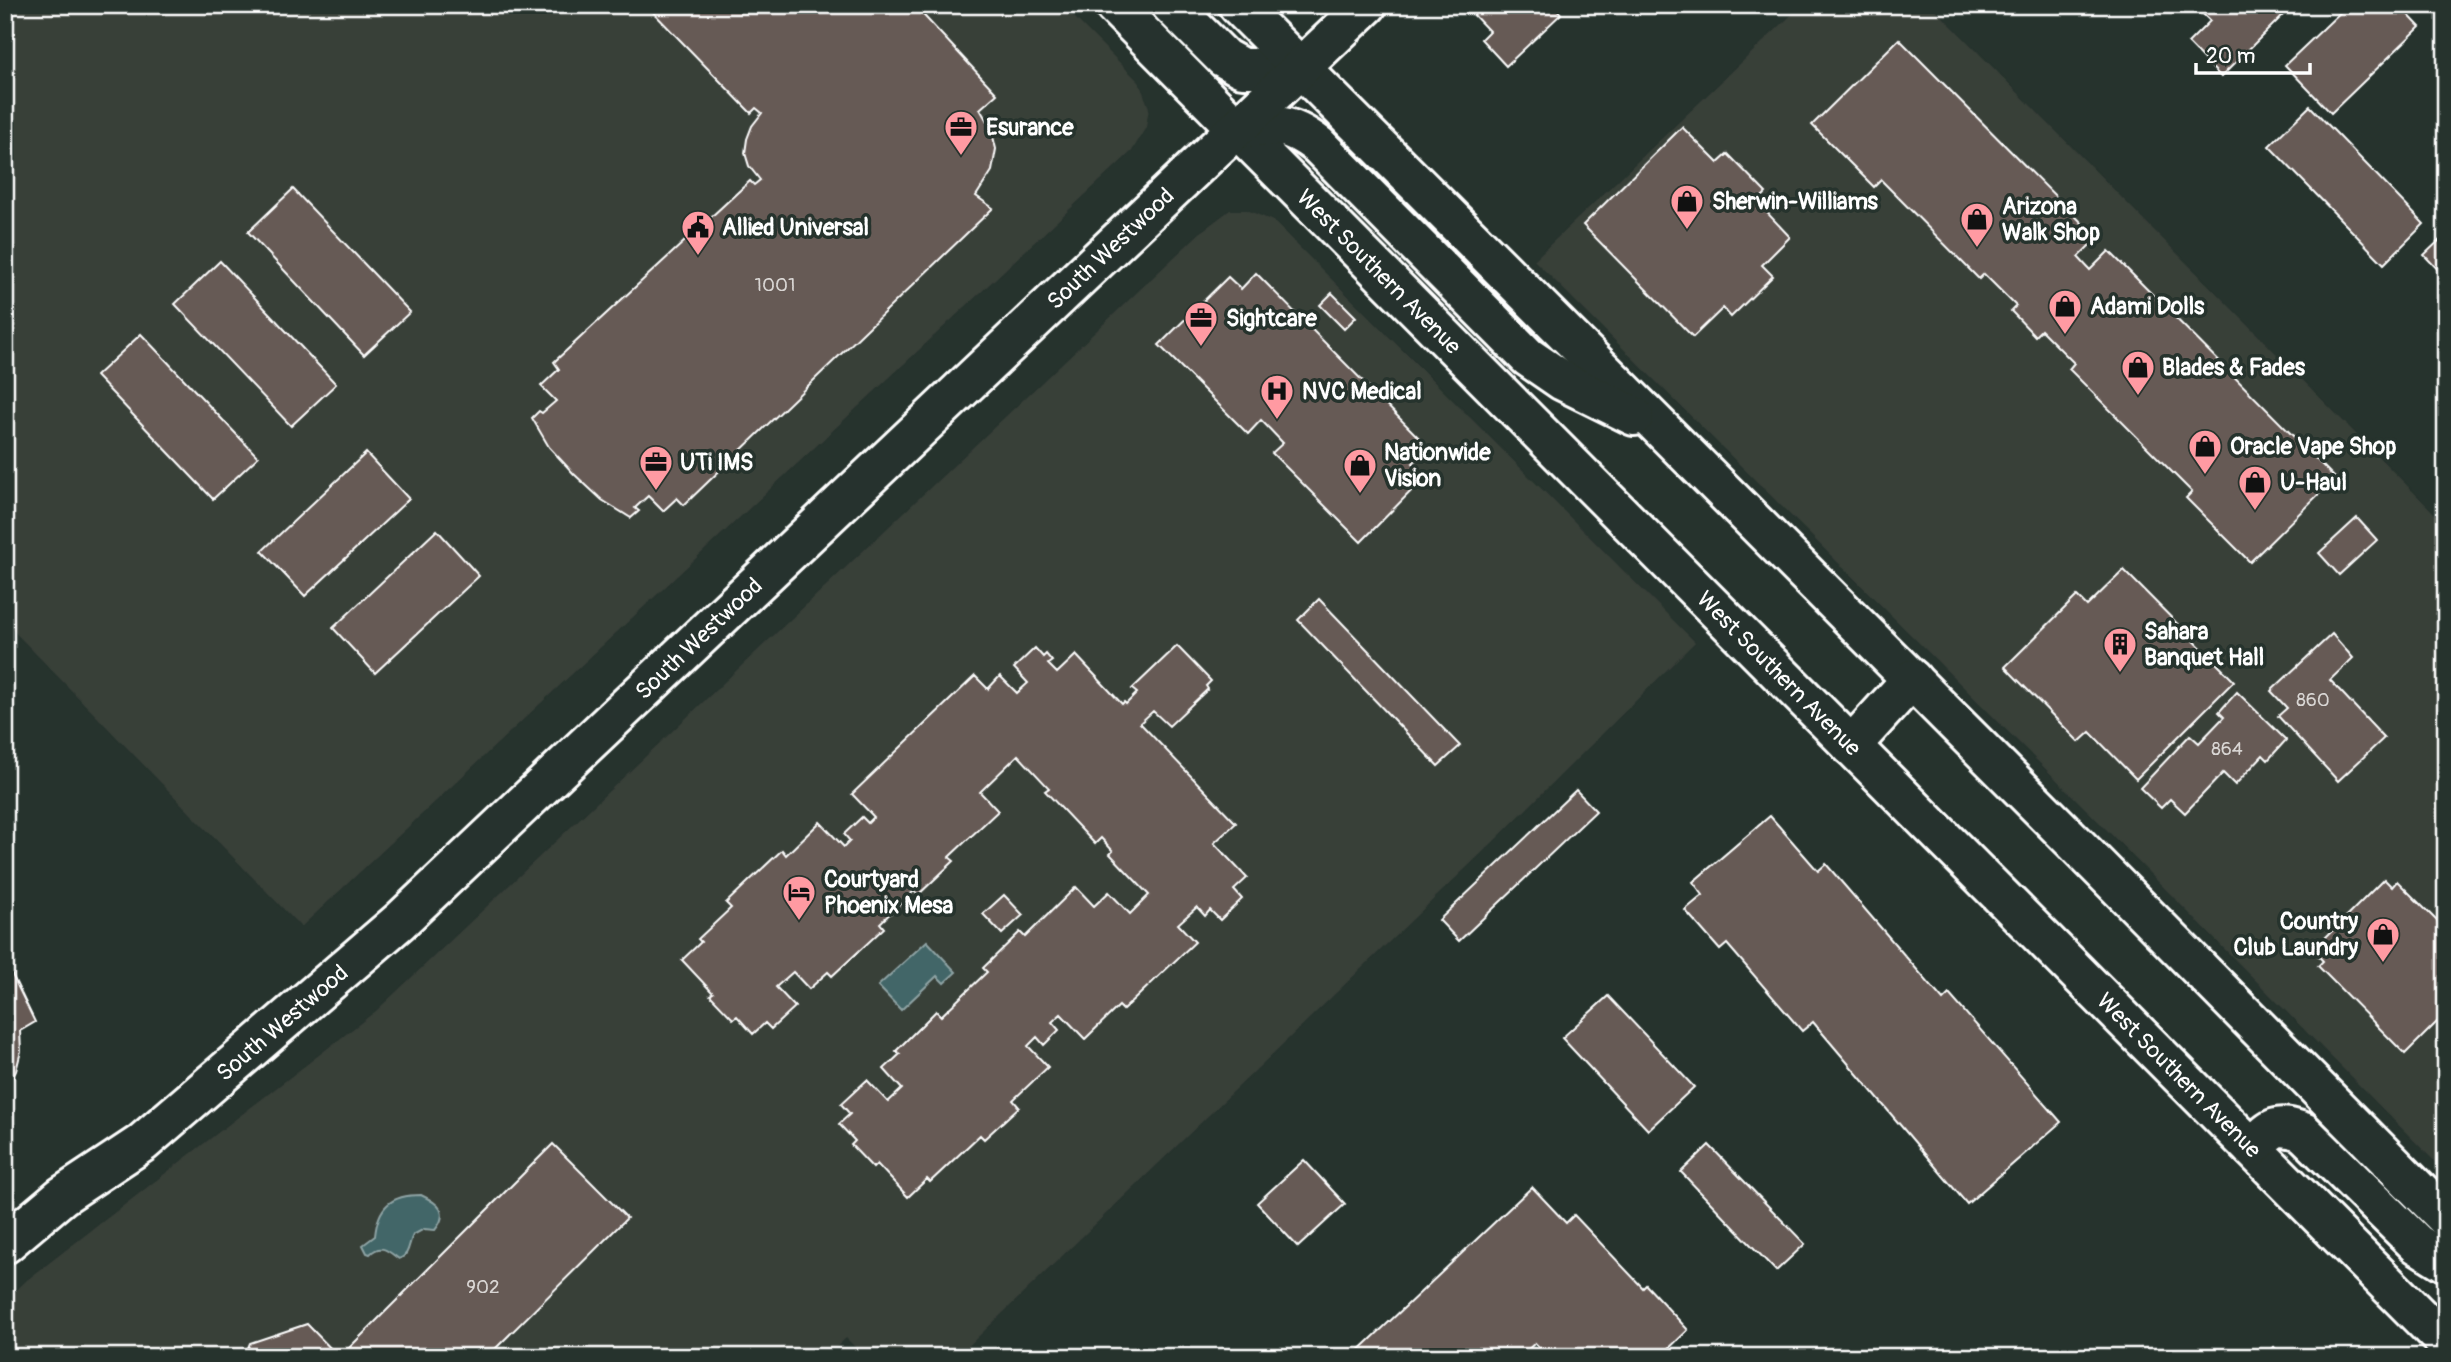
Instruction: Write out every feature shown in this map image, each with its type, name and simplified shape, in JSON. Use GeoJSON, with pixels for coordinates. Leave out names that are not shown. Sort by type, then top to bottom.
{"type":"FeatureCollection","features":[{"type":"Feature","properties":{"kind":"main road","name":"West Southern Avenue"},"geometry":{"type":"LineString","coordinates":[[1114,5],[2446,1343]]}},
{"type":"Feature","properties":{"kind":"main road"},"geometry":{"type":"LineString","coordinates":[[1171,5],[1224,58],[1242,68],[1300,68]]}},
{"type":"Feature","properties":{"kind":"main road"},"geometry":{"type":"LineString","coordinates":[[1238,5],[2446,1218]]}},
{"type":"Feature","properties":{"kind":"main road","name":"South Westwood"},"geometry":{"type":"LineString","coordinates":[[5,1244],[62,1196],[142,1143],[400,921],[1367,5]]}},
{"type":"Feature","properties":{"kind":"main road"},"geometry":{"type":"LineString","coordinates":[[1238,129],[1273,125],[1301,132],[1318,145],[1528,357],[1563,382],[1660,427]]}},
{"type":"Feature","properties":{"kind":"main road"},"geometry":{"type":"LineString","coordinates":[[1852,746],[1912,679]]}},
{"type":"Feature","properties":{"kind":"main road"},"geometry":{"type":"LineString","coordinates":[[2252,1148],[2275,1127],[2285,1126],[2303,1132],[2417,1244],[2446,1262]]}},
{"type":"Feature","properties":{"kind":"shaded area"},"geometry":{"type":"Polygon","coordinates":[[[5,5],[1062,5],[1139,82],[1149,108],[1146,127],[1132,151],[301,927],[5,622],[5,5]]]}},
{"type":"Feature","properties":{"kind":"shaded area"},"geometry":{"type":"Polygon","coordinates":[[[1802,5],[1931,5],[2446,525],[2446,1173],[2098,821],[1534,260],[1802,5]]]}},
{"type":"Feature","properties":{"kind":"shaded area"},"geometry":{"type":"Polygon","coordinates":[[[1230,210],[1247,210],[1273,221],[1695,642],[1491,844],[957,1357],[865,1357],[846,1338],[826,1357],[5,1357],[5,1301],[27,1280],[376,1011],[1202,231],[1230,210]]]}},
{"type":"Feature","properties":{"kind":"water"},"geometry":{"type":"Polygon","coordinates":[[[927,941],[956,972],[944,983],[937,976],[901,1010],[878,986],[927,941]]]}},
{"type":"Feature","properties":{"kind":"water"},"geometry":{"type":"Polygon","coordinates":[[[421,1195],[437,1205],[442,1213],[435,1230],[424,1229],[413,1235],[407,1252],[399,1259],[381,1249],[367,1253],[363,1245],[375,1236],[379,1217],[388,1204],[402,1197],[421,1195]]]}},
{"type":"Feature","properties":{"kind":"building"},"geometry":{"type":"Polygon","coordinates":[[[646,5],[914,5],[997,94],[980,109],[991,128],[996,149],[992,171],[976,196],[993,208],[684,505],[677,498],[663,511],[648,496],[635,508],[639,511],[631,518],[602,500],[549,447],[532,418],[556,401],[541,386],[559,369],[554,362],[750,181],[754,185],[760,180],[749,166],[745,153],[752,126],[762,113],[756,108],[751,113],[646,5]]]}},
{"type":"Feature","properties":{"kind":"building"},"geometry":{"type":"Polygon","coordinates":[[[1473,5],[1558,5],[1555,7],[1561,14],[1506,66],[1481,39],[1489,31],[1468,9],[1473,5]]]}},
{"type":"Feature","properties":{"kind":"building"},"geometry":{"type":"Polygon","coordinates":[[[2194,5],[2293,5],[2221,77],[2188,43],[2210,21],[2194,5]]]}},
{"type":"Feature","properties":{"kind":"building"},"geometry":{"type":"Polygon","coordinates":[[[2348,5],[2399,5],[2420,27],[2331,113],[2285,65],[2348,5]]]}},
{"type":"Feature","properties":{"kind":"building"},"geometry":{"type":"Polygon","coordinates":[[[1899,39],[2097,238],[2078,257],[2090,270],[2109,251],[2335,478],[2250,562],[2186,498],[2192,492],[2069,369],[2074,363],[2041,330],[2035,336],[2011,311],[2016,306],[1984,274],[1979,279],[1881,180],[1874,187],[1812,125],[1899,39]]]}},
{"type":"Feature","properties":{"kind":"building"},"geometry":{"type":"Polygon","coordinates":[[[2310,106],[2424,224],[2384,264],[2269,146],[2310,106]]]}},
{"type":"Feature","properties":{"kind":"building","name":"Sherwin-Williams"},"geometry":{"type":"Polygon","coordinates":[[[1682,127],[1718,163],[1728,154],[1766,193],[1757,202],[1790,237],[1762,265],[1773,276],[1731,317],[1723,308],[1693,337],[1583,225],[1682,127]]]}},
{"type":"Feature","properties":{"kind":"building"},"geometry":{"type":"Polygon","coordinates":[[[293,189],[410,312],[364,355],[248,232],[293,189]]]}},
{"type":"Feature","properties":{"kind":"building"},"geometry":{"type":"Polygon","coordinates":[[[2446,234],[2446,278],[2424,255],[2446,234]]]}},
{"type":"Feature","properties":{"kind":"building"},"geometry":{"type":"Polygon","coordinates":[[[220,261],[336,384],[291,426],[175,304],[220,261]]]}},
{"type":"Feature","properties":{"kind":"building"},"geometry":{"type":"Polygon","coordinates":[[[1256,273],[1429,448],[1413,463],[1426,476],[1361,542],[1272,453],[1283,443],[1261,420],[1248,434],[1159,345],[1228,277],[1241,289],[1256,273]]]}},
{"type":"Feature","properties":{"kind":"building"},"geometry":{"type":"Polygon","coordinates":[[[1332,293],[1356,317],[1344,329],[1320,305],[1332,293]]]}},
{"type":"Feature","properties":{"kind":"building"},"geometry":{"type":"Polygon","coordinates":[[[141,334],[258,457],[213,499],[96,376],[141,334]]]}},
{"type":"Feature","properties":{"kind":"building"},"geometry":{"type":"Polygon","coordinates":[[[366,453],[409,499],[305,596],[262,551],[366,453]]]}},
{"type":"Feature","properties":{"kind":"building"},"geometry":{"type":"Polygon","coordinates":[[[2357,518],[2377,540],[2339,575],[2319,553],[2357,518]]]}},
{"type":"Feature","properties":{"kind":"building"},"geometry":{"type":"Polygon","coordinates":[[[437,530],[479,576],[375,673],[333,628],[437,530]]]}},
{"type":"Feature","properties":{"kind":"building","name":"Sahara Banquet Hall"},"geometry":{"type":"Polygon","coordinates":[[[2124,570],[2234,681],[2136,779],[2090,732],[2079,742],[2005,667],[2077,596],[2087,606],[2124,570]]]}},
{"type":"Feature","properties":{"kind":"building"},"geometry":{"type":"Polygon","coordinates":[[[1319,599],[1460,746],[1438,766],[1298,620],[1319,599]]]}},
{"type":"Feature","properties":{"kind":"building"},"geometry":{"type":"Polygon","coordinates":[[[2332,634],[2353,658],[2330,680],[2384,738],[2338,781],[2278,716],[2287,708],[2271,691],[2332,634]]]}},
{"type":"Feature","properties":{"kind":"building","name":"Courtyard Phoenix Mesa"},"geometry":{"type":"Polygon","coordinates":[[[1177,646],[1211,681],[1206,686],[1208,689],[1169,726],[1153,711],[1140,723],[1236,823],[1214,843],[1247,878],[1234,890],[1242,899],[1220,920],[1210,910],[1205,916],[1197,907],[1178,924],[1195,942],[1123,1010],[1119,1006],[1085,1039],[1061,1014],[1052,1022],[1059,1030],[1044,1045],[1037,1037],[1028,1046],[1048,1067],[1013,1100],[1019,1107],[984,1139],[980,1135],[930,1182],[927,1179],[908,1197],[877,1164],[873,1168],[851,1145],[855,1141],[839,1124],[850,1114],[841,1104],[867,1080],[888,1102],[902,1089],[884,1069],[900,1054],[896,1051],[936,1011],[941,1016],[987,972],[983,968],[1020,932],[1025,937],[1076,887],[1094,906],[1109,892],[1130,914],[1149,895],[1110,854],[1113,851],[1101,838],[1095,844],[1045,791],[1049,788],[1018,755],[980,792],[998,811],[949,857],[954,861],[918,895],[914,891],[880,923],[884,928],[832,976],[828,972],[809,989],[793,972],[776,987],[795,1007],[771,1029],[765,1023],[753,1034],[737,1016],[733,1019],[682,960],[701,942],[698,939],[731,908],[726,903],[782,850],[786,855],[820,822],[844,847],[850,841],[844,834],[862,817],[868,823],[874,817],[852,794],[975,676],[988,689],[1000,676],[1017,693],[1028,683],[1014,668],[1035,648],[1043,657],[1046,654],[1052,661],[1048,664],[1057,673],[1076,655],[1122,704],[1126,704],[1137,693],[1132,689],[1177,646]]]}},
{"type":"Feature","properties":{"kind":"building"},"geometry":{"type":"Polygon","coordinates":[[[2237,692],[2286,740],[2268,760],[2263,755],[2235,785],[2223,773],[2185,813],[2170,799],[2161,808],[2140,788],[2190,735],[2199,743],[2224,717],[2219,712],[2237,692]]]}},
{"type":"Feature","properties":{"kind":"building"},"geometry":{"type":"Polygon","coordinates":[[[1576,790],[1596,811],[1459,941],[1439,920],[1576,790]]]}},
{"type":"Feature","properties":{"kind":"building"},"geometry":{"type":"Polygon","coordinates":[[[1770,816],[1818,871],[1826,864],[1943,1000],[1949,994],[2061,1122],[1967,1204],[1813,1022],[1802,1031],[1727,944],[1720,950],[1685,910],[1703,895],[1693,882],[1770,816]]]}},
{"type":"Feature","properties":{"kind":"building","name":"Country Club Laundry"},"geometry":{"type":"Polygon","coordinates":[[[2384,879],[2392,887],[2397,881],[2446,930],[2446,1013],[2405,1054],[2318,966],[2323,961],[2313,950],[2384,879]]]}},
{"type":"Feature","properties":{"kind":"building"},"geometry":{"type":"Polygon","coordinates":[[[1004,895],[1023,915],[1002,934],[983,914],[1004,895]]]}},
{"type":"Feature","properties":{"kind":"building"},"geometry":{"type":"Polygon","coordinates":[[[5,960],[35,1022],[20,1031],[21,1051],[16,1071],[5,1092],[5,960]]]}},
{"type":"Feature","properties":{"kind":"building"},"geometry":{"type":"Polygon","coordinates":[[[1608,996],[1694,1087],[1648,1130],[1562,1038],[1608,996]]]}},
{"type":"Feature","properties":{"kind":"building"},"geometry":{"type":"Polygon","coordinates":[[[553,1144],[627,1218],[487,1357],[340,1357],[553,1144]]]}},
{"type":"Feature","properties":{"kind":"building"},"geometry":{"type":"Polygon","coordinates":[[[1709,1145],[1805,1244],[1776,1271],[1681,1172],[1709,1145]]]}},
{"type":"Feature","properties":{"kind":"building"},"geometry":{"type":"Polygon","coordinates":[[[1304,1160],[1345,1204],[1298,1247],[1257,1203],[1304,1160]]]}},
{"type":"Feature","properties":{"kind":"building"},"geometry":{"type":"Polygon","coordinates":[[[1532,1187],[1566,1223],[1574,1215],[1643,1288],[1646,1285],[1688,1330],[1660,1357],[1623,1357],[1618,1351],[1612,1357],[1549,1357],[1535,1343],[1520,1357],[1352,1357],[1532,1187]]]}},
{"type":"Feature","properties":{"kind":"building"},"geometry":{"type":"Polygon","coordinates":[[[307,1324],[339,1357],[244,1357],[250,1343],[307,1324]]]}},
{"type":"Feature","properties":{"kind":"building"},"geometry":{"type":"Polygon","coordinates":[[[2274,1347],[2283,1357],[2264,1357],[2274,1347]]]}},
{"type":"Feature","properties":{"kind":"place","name":"Esurance"},"geometry":{"type":"Point","coordinates":[961,157]}},
{"type":"Feature","properties":{"kind":"place","name":"Sherwin-Williams"},"geometry":{"type":"Point","coordinates":[1687,231]}},
{"type":"Feature","properties":{"kind":"place","name":"Arizona Walk Shop"},"geometry":{"type":"Point","coordinates":[1977,249]}},
{"type":"Feature","properties":{"kind":"place","name":"Allied Universal"},"geometry":{"type":"Point","coordinates":[698,257]}},
{"type":"Feature","properties":{"kind":"place","name":"Adami Dolls"},"geometry":{"type":"Point","coordinates":[2065,336]}},
{"type":"Feature","properties":{"kind":"place","name":"Sightcare"},"geometry":{"type":"Point","coordinates":[1201,348]}},
{"type":"Feature","properties":{"kind":"place","name":"Blades & Fades"},"geometry":{"type":"Point","coordinates":[2138,397]}},
{"type":"Feature","properties":{"kind":"place","name":"NVC Medical"},"geometry":{"type":"Point","coordinates":[1277,421]}},
{"type":"Feature","properties":{"kind":"place","name":"Oracle Vape Shop"},"geometry":{"type":"Point","coordinates":[2205,476]}},
{"type":"Feature","properties":{"kind":"place","name":"UTi IMS"},"geometry":{"type":"Point","coordinates":[656,492]}},
{"type":"Feature","properties":{"kind":"place","name":"Nationwide Vision"},"geometry":{"type":"Point","coordinates":[1360,495]}},
{"type":"Feature","properties":{"kind":"place","name":"U-Haul"},"geometry":{"type":"Point","coordinates":[2255,512]}},
{"type":"Feature","properties":{"kind":"place","name":"Sahara Banquet Hall"},"geometry":{"type":"Point","coordinates":[2120,674]}},
{"type":"Feature","properties":{"kind":"place","name":"Courtyard Phoenix Mesa"},"geometry":{"type":"Point","coordinates":[799,922]}},
{"type":"Feature","properties":{"kind":"place","name":"Country Club Laundry"},"geometry":{"type":"Point","coordinates":[2383,964]}}]}
